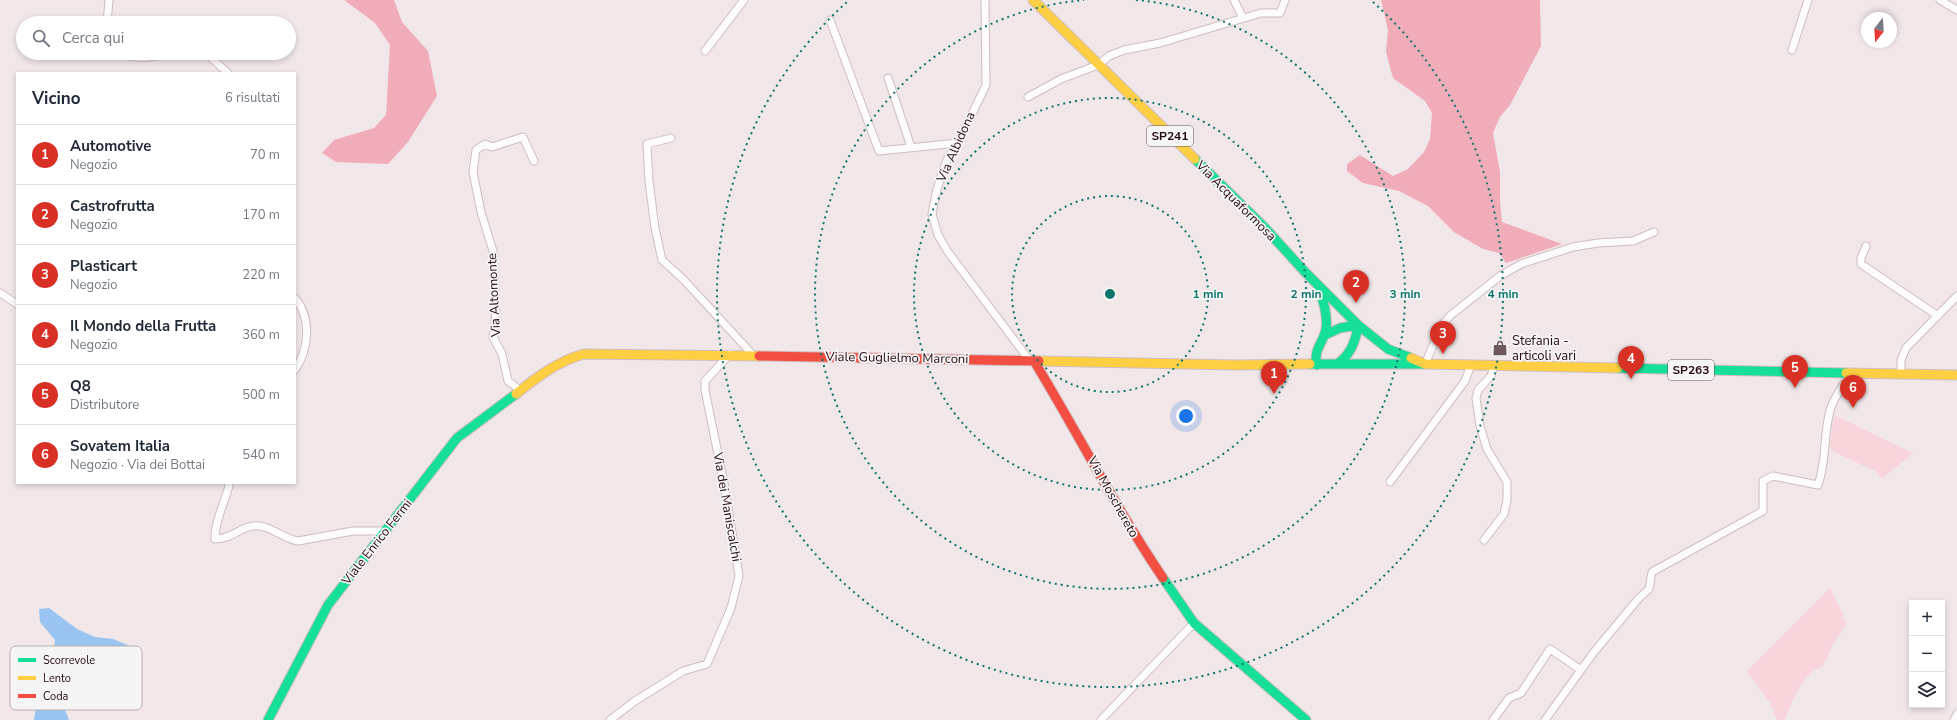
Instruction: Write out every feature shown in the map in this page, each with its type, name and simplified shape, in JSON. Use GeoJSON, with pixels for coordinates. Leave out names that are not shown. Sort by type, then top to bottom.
{"type":"FeatureCollection","features":[{"type":"Feature","properties":{"kind":"main road","name":"Via Acquaformosa"},"geometry":{"type":"LineString","coordinates":[[1033,0],[1265,228],[1318,286]]}},
{"type":"Feature","properties":{"kind":"main road","name":"SP241"},"geometry":{"type":"LineString","coordinates":[[1318,286],[1358,326],[1388,349],[1425,364]]}},
{"type":"Feature","properties":{"kind":"main road"},"geometry":{"type":"LineString","coordinates":[[1317,365],[1316,353],[1325,335],[1326,305],[1318,286]]}},
{"type":"Feature","properties":{"kind":"main road"},"geometry":{"type":"LineString","coordinates":[[1325,335],[1333,329],[1346,326],[1358,326],[1353,347],[1343,360],[1337,364]]}},
{"type":"Feature","properties":{"kind":"main road","name":"SP263"},"geometry":{"type":"LineString","coordinates":[[1284,364],[1316,353]]}},
{"type":"Feature","properties":{"kind":"main road","name":"Viale Guglielmo Marconi"},"geometry":{"type":"LineString","coordinates":[[520,390],[559,363],[568,358],[584,354],[730,354],[1235,365],[1284,364]]}},
{"type":"Feature","properties":{"kind":"main road","name":"Via Moschereto"},"geometry":{"type":"LineString","coordinates":[[1032,361],[1078,435],[1140,544],[1196,626],[1306,720]]}},
{"type":"Feature","properties":{"kind":"main road","name":"SP263"},"geometry":{"type":"LineString","coordinates":[[1284,364],[1425,364],[1957,375]]}},
{"type":"Feature","properties":{"kind":"main road","name":"Viale Enrico Fermi"},"geometry":{"type":"LineString","coordinates":[[268,720],[328,605],[457,438],[520,390]]}},
{"type":"Feature","properties":{"kind":"street"},"geometry":{"type":"LineString","coordinates":[[107,16],[109,0]]}},
{"type":"Feature","properties":{"kind":"street"},"geometry":{"type":"LineString","coordinates":[[705,50],[744,0]]}},
{"type":"Feature","properties":{"kind":"street","name":"Via Albidona"},"geometry":{"type":"LineString","coordinates":[[984,0],[986,85],[958,143],[947,160],[932,214],[938,235],[948,252],[1032,361]]}},
{"type":"Feature","properties":{"kind":"street"},"geometry":{"type":"LineString","coordinates":[[1234,0],[1243,18]]}},
{"type":"Feature","properties":{"kind":"street"},"geometry":{"type":"LineString","coordinates":[[1028,97],[1061,79],[1098,65],[1109,56],[1124,50],[1160,43],[1261,13],[1280,13],[1285,0]]}},
{"type":"Feature","properties":{"kind":"street"},"geometry":{"type":"LineString","coordinates":[[1792,50],[1808,0]]}},
{"type":"Feature","properties":{"kind":"street"},"geometry":{"type":"LineString","coordinates":[[1940,0],[1957,10]]}},
{"type":"Feature","properties":{"kind":"street"},"geometry":{"type":"LineString","coordinates":[[830,20],[879,151],[958,143]]}},
{"type":"Feature","properties":{"kind":"street"},"geometry":{"type":"LineString","coordinates":[[213,60],[227,72]]}},
{"type":"Feature","properties":{"kind":"street"},"geometry":{"type":"LineString","coordinates":[[888,78],[911,147]]}},
{"type":"Feature","properties":{"kind":"street","name":"Via Altomonte"},"geometry":{"type":"LineString","coordinates":[[520,390],[508,381],[502,354],[493,337],[496,313],[493,251],[481,212],[473,172],[476,150],[484,144],[492,147],[523,137],[534,160]]}},
{"type":"Feature","properties":{"kind":"street"},"geometry":{"type":"LineString","coordinates":[[671,138],[647,144],[649,181],[655,228],[662,260],[693,289],[753,355]]}},
{"type":"Feature","properties":{"kind":"street"},"geometry":{"type":"LineString","coordinates":[[1425,364],[1442,325],[1451,315],[1500,276],[1521,264],[1573,247],[1598,243],[1633,241],[1654,232]]}},
{"type":"Feature","properties":{"kind":"street"},"geometry":{"type":"LineString","coordinates":[[1866,246],[1861,258],[1861,264],[1938,316]]}},
{"type":"Feature","properties":{"kind":"street"},"geometry":{"type":"LineString","coordinates":[[0,293],[16,303]]}},
{"type":"Feature","properties":{"kind":"street"},"geometry":{"type":"LineString","coordinates":[[1901,373],[1901,360],[1906,348],[1957,296]]}},
{"type":"Feature","properties":{"kind":"street"},"geometry":{"type":"LineString","coordinates":[[296,300],[307,319],[306,337],[302,357],[296,368]]}},
{"type":"Feature","properties":{"kind":"street","name":"Via dei Maniscalchi"},"geometry":{"type":"LineString","coordinates":[[610,720],[635,701],[683,671],[708,664],[731,608],[739,576],[725,489],[705,390],[705,381],[709,375],[730,354]]}},
{"type":"Feature","properties":{"kind":"street"},"geometry":{"type":"LineString","coordinates":[[1390,482],[1465,380],[1471,365]]}},
{"type":"Feature","properties":{"kind":"street"},"geometry":{"type":"LineString","coordinates":[[1484,540],[1504,514],[1507,500],[1507,482],[1487,449],[1480,426],[1476,398],[1478,390],[1491,376],[1494,366]]}},
{"type":"Feature","properties":{"kind":"street"},"geometry":{"type":"LineString","coordinates":[[1545,720],[1594,652],[1639,598],[1649,589],[1652,572],[1763,511],[1763,481],[1773,476],[1818,485],[1824,470],[1826,433],[1830,409],[1851,373]]}},
{"type":"Feature","properties":{"kind":"street"},"geometry":{"type":"LineString","coordinates":[[230,484],[217,524],[215,539],[225,539],[252,526],[260,526],[290,540],[298,541],[353,531],[385,531]]}},
{"type":"Feature","properties":{"kind":"street"},"geometry":{"type":"LineString","coordinates":[[1101,720],[1196,626]]}},
{"type":"Feature","properties":{"kind":"street"},"geometry":{"type":"LineString","coordinates":[[1493,720],[1509,698],[1521,693],[1550,649],[1581,670]]}},
{"type":"Feature","properties":{"kind":"street"},"geometry":{"type":"LineString","coordinates":[[1954,720],[1957,714]]}},
{"type":"Feature","properties":{"kind":"shaded area"},"geometry":{"type":"Polygon","coordinates":[[[344,0],[394,0],[402,22],[428,51],[437,96],[408,142],[388,164],[336,162],[322,153],[334,140],[374,128],[386,115],[390,45],[375,23],[344,0]]]}},
{"type":"Feature","properties":{"kind":"shaded area"},"geometry":{"type":"Polygon","coordinates":[[[1381,0],[1540,0],[1541,46],[1510,105],[1500,117],[1493,133],[1500,172],[1502,222],[1562,244],[1506,263],[1499,253],[1483,249],[1454,232],[1428,206],[1399,191],[1363,183],[1347,171],[1347,164],[1360,155],[1393,176],[1408,169],[1424,152],[1430,139],[1432,113],[1425,101],[1393,78],[1386,52],[1388,30],[1381,0]]]}},
{"type":"Feature","properties":{"kind":"shaded area"},"geometry":{"type":"Polygon","coordinates":[[[1834,415],[1913,453],[1882,479],[1875,471],[1832,451],[1830,445],[1834,415]]]}},
{"type":"Feature","properties":{"kind":"shaded area"},"geometry":{"type":"Polygon","coordinates":[[[1830,588],[1842,612],[1846,625],[1833,644],[1823,666],[1810,674],[1799,688],[1785,720],[1777,720],[1770,703],[1747,671],[1830,588]]]}},
{"type":"Feature","properties":{"kind":"water"},"geometry":{"type":"Polygon","coordinates":[[[49,608],[77,629],[95,637],[113,639],[130,646],[54,646],[55,640],[40,622],[39,609],[49,608]]]}},
{"type":"Feature","properties":{"kind":"water"},"geometry":{"type":"Polygon","coordinates":[[[36,710],[65,710],[69,720],[34,720],[36,710]]]}},
{"type":"Feature","properties":{"kind":"traffic: fast"},"geometry":{"type":"LineString","coordinates":[[1195,159],[1265,228],[1305,272],[1358,325],[1388,349],[1411,358]]}},
{"type":"Feature","properties":{"kind":"traffic: fast"},"geometry":{"type":"LineString","coordinates":[[1317,365],[1316,355],[1326,329],[1325,308],[1318,286]]}},
{"type":"Feature","properties":{"kind":"traffic: fast"},"geometry":{"type":"LineString","coordinates":[[1325,335],[1340,328],[1358,325],[1356,337],[1352,347],[1346,356],[1337,364]]}},
{"type":"Feature","properties":{"kind":"traffic: fast"},"geometry":{"type":"LineString","coordinates":[[1310,364],[1424,364]]}},
{"type":"Feature","properties":{"kind":"traffic: fast"},"geometry":{"type":"LineString","coordinates":[[1618,368],[1846,373]]}},
{"type":"Feature","properties":{"kind":"traffic: fast"},"geometry":{"type":"LineString","coordinates":[[268,720],[328,605],[457,438],[516,394]]}},
{"type":"Feature","properties":{"kind":"traffic: fast"},"geometry":{"type":"LineString","coordinates":[[1163,578],[1194,623],[1306,720]]}},
{"type":"Feature","properties":{"kind":"traffic: slow"},"geometry":{"type":"LineString","coordinates":[[1033,0],[1195,159]]}},
{"type":"Feature","properties":{"kind":"traffic: slow"},"geometry":{"type":"LineString","coordinates":[[516,394],[557,365],[584,354],[759,356]]}},
{"type":"Feature","properties":{"kind":"traffic: slow"},"geometry":{"type":"LineString","coordinates":[[1411,358],[1425,364],[1618,368]]}},
{"type":"Feature","properties":{"kind":"traffic: slow"},"geometry":{"type":"LineString","coordinates":[[1039,361],[1235,365],[1310,364]]}},
{"type":"Feature","properties":{"kind":"traffic: slow"},"geometry":{"type":"LineString","coordinates":[[1846,373],[1957,375]]}},
{"type":"Feature","properties":{"kind":"traffic: jam"},"geometry":{"type":"LineString","coordinates":[[759,356],[1039,361]]}},
{"type":"Feature","properties":{"kind":"traffic: jam"},"geometry":{"type":"LineString","coordinates":[[1034,361],[1129,525],[1163,578]]}},
{"type":"Feature","properties":{"kind":"place","name":"Castrofrutta"},"geometry":{"type":"Point","coordinates":[1356,303]}},
{"type":"Feature","properties":{"kind":"place","name":"Stefania - articoli vari"},"geometry":{"type":"Point","coordinates":[1500,348]}},
{"type":"Feature","properties":{"kind":"place","name":"Plasticart"},"geometry":{"type":"Point","coordinates":[1443,354]}},
{"type":"Feature","properties":{"kind":"place","name":"Il Mondo della Frutta"},"geometry":{"type":"Point","coordinates":[1631,379]}},
{"type":"Feature","properties":{"kind":"place","name":"Q8"},"geometry":{"type":"Point","coordinates":[1795,388]}},
{"type":"Feature","properties":{"kind":"place","name":"Automotive"},"geometry":{"type":"Point","coordinates":[1274,394]}},
{"type":"Feature","properties":{"kind":"place","name":"Sovatem Italia"},"geometry":{"type":"Point","coordinates":[1853,408]}}]}
